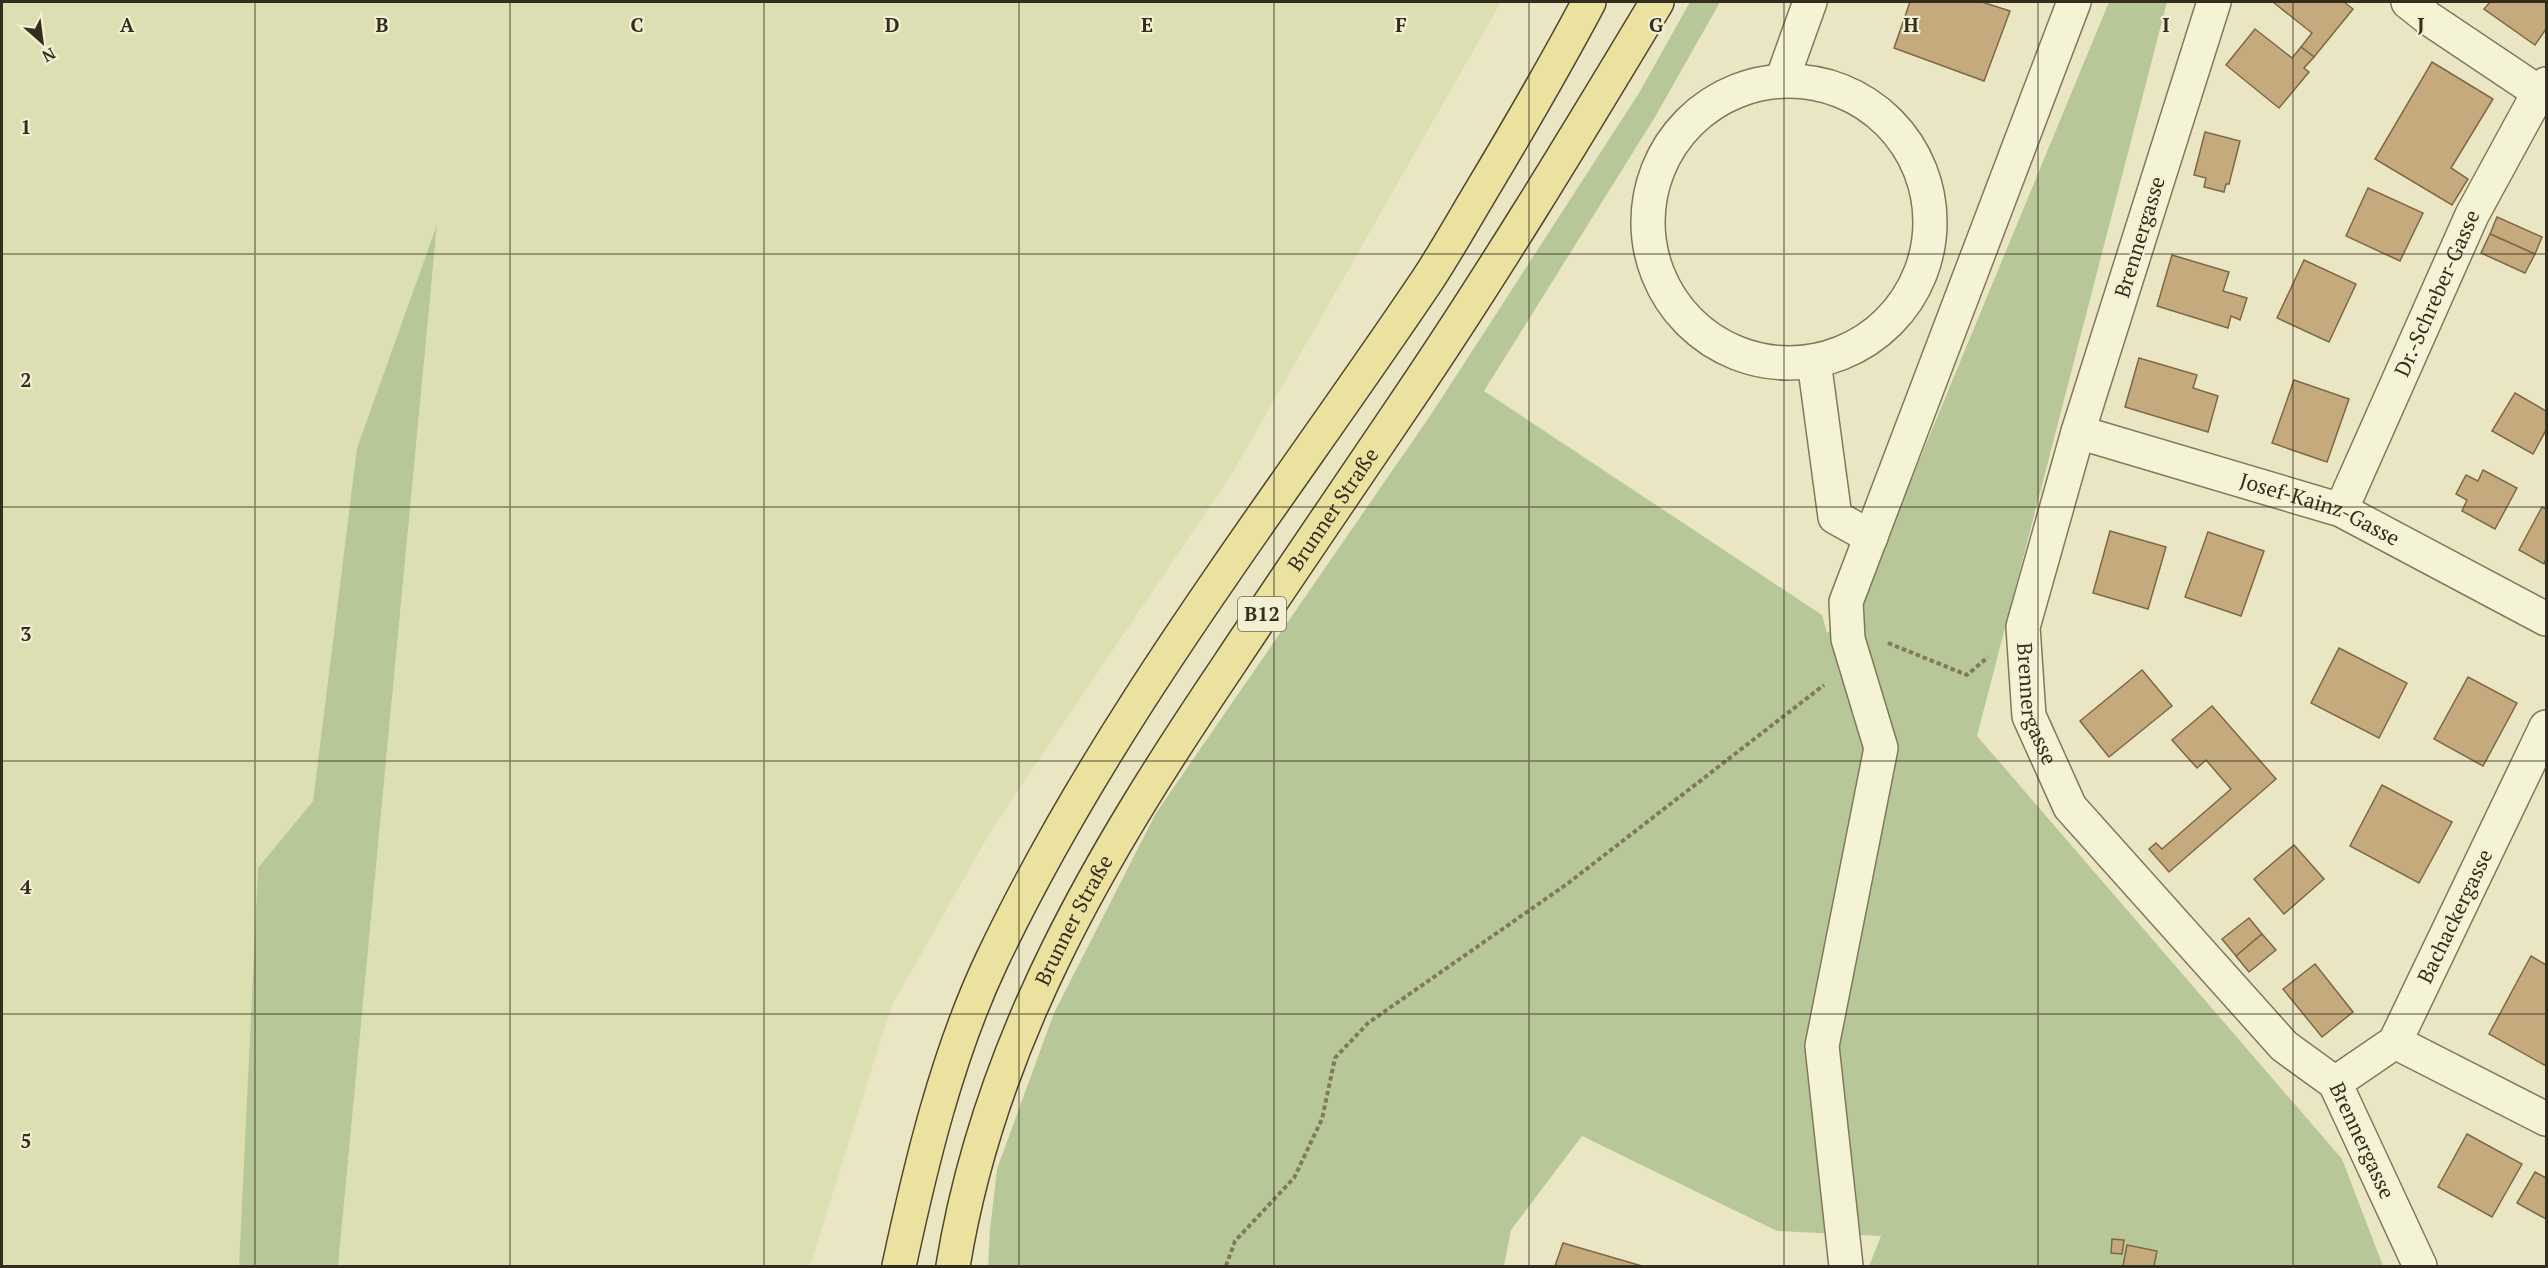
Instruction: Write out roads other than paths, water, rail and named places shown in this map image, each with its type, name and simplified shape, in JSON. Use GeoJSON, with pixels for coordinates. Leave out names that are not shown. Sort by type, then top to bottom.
{"type":"FeatureCollection","features":[{"type":"Feature","properties":{"kind":"main road","name":"B12"},"geometry":{"type":"LineString","coordinates":[[899,1266],[918,1175],[954,1059],[991,963],[1044,859],[1113,739],[1430,276],[1542,91],[1589,2]]}},
{"type":"Feature","properties":{"kind":"main road","name":"Brunner Straße"},"geometry":{"type":"LineString","coordinates":[[953,1266],[959,1230],[980,1150],[1012,1049],[1057,948],[1101,866],[1164,760],[1495,268],[1657,2]]}},
{"type":"Feature","properties":{"kind":"street"},"geometry":{"type":"LineString","coordinates":[[1782,80],[1810,2]]}},
{"type":"Feature","properties":{"kind":"street"},"geometry":{"type":"LineString","coordinates":[[1846,1266],[1822,1046],[1881,748],[1848,639],[1846,602],[2074,2]]}},
{"type":"Feature","properties":{"kind":"street","name":"Brennergasse"},"geometry":{"type":"LineString","coordinates":[[2214,2],[2078,432],[2023,627],[2029,716],[2070,807],[2284,1046],[2335,1083],[2420,1266]]}},
{"type":"Feature","properties":{"kind":"street"},"geometry":{"type":"LineString","coordinates":[[2408,2],[2428,18],[2544,91]]}},
{"type":"Feature","properties":{"kind":"street"},"geometry":{"type":"LineString","coordinates":[[1782,80],[1835,87],[1881,113],[1915,155],[1930,206],[1926,258],[1903,307],[1863,343],[1814,361],[1762,361],[1714,343],[1676,309],[1652,263],[1647,212],[1659,162],[1689,120],[1732,91],[1782,80]]}},
{"type":"Feature","properties":{"kind":"street","name":"Dr.-Schreber-Gasse"},"geometry":{"type":"LineString","coordinates":[[2341,510],[2472,215],[2544,91]]}},
{"type":"Feature","properties":{"kind":"street"},"geometry":{"type":"LineString","coordinates":[[1814,361],[1835,517],[1871,537]]}},
{"type":"Feature","properties":{"kind":"street","name":"Josef-Kainz-Gasse"},"geometry":{"type":"LineString","coordinates":[[2078,432],[2341,510],[2547,619]]}},
{"type":"Feature","properties":{"kind":"street","name":"Bachackergasse"},"geometry":{"type":"LineString","coordinates":[[2335,1083],[2395,1042],[2547,727]]}},
{"type":"Feature","properties":{"kind":"street"},"geometry":{"type":"LineString","coordinates":[[2395,1042],[2547,1119]]}}]}
